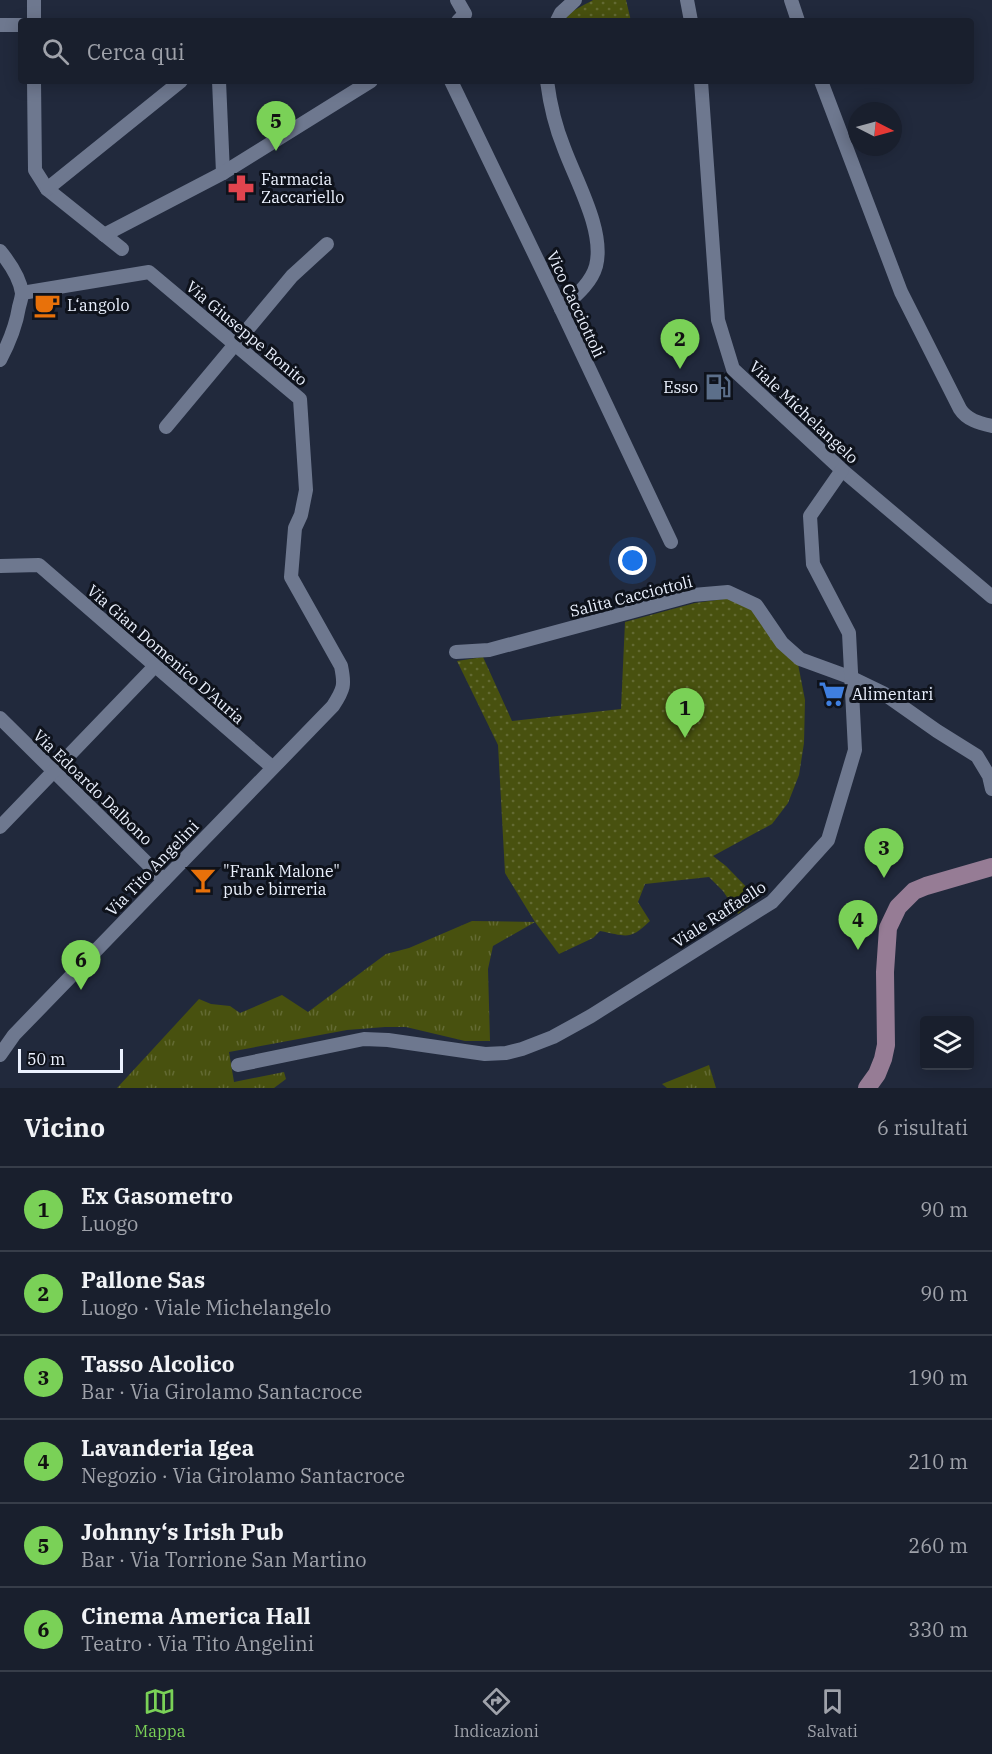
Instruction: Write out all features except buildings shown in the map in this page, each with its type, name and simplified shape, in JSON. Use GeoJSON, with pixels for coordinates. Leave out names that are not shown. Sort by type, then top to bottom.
{"type":"FeatureCollection","features":[{"type":"Feature","properties":{"kind":"street"},"geometry":{"type":"LineString","coordinates":[[34,0],[34,18]]}},
{"type":"Feature","properties":{"kind":"street"},"geometry":{"type":"LineString","coordinates":[[457,0],[465,14],[461,18]]}},
{"type":"Feature","properties":{"kind":"street"},"geometry":{"type":"LineString","coordinates":[[559,18],[575,0]]}},
{"type":"Feature","properties":{"kind":"street"},"geometry":{"type":"LineString","coordinates":[[687,0],[690,18]]}},
{"type":"Feature","properties":{"kind":"street"},"geometry":{"type":"LineString","coordinates":[[790,0],[797,18]]}},
{"type":"Feature","properties":{"kind":"street"},"geometry":{"type":"LineString","coordinates":[[0,25],[18,25]]}},
{"type":"Feature","properties":{"kind":"street"},"geometry":{"type":"LineString","coordinates":[[34,84],[34,170],[47,189],[122,249]]}},
{"type":"Feature","properties":{"kind":"street"},"geometry":{"type":"LineString","coordinates":[[47,189],[177,84]]}},
{"type":"Feature","properties":{"kind":"street"},"geometry":{"type":"LineString","coordinates":[[219,84],[223,173]]}},
{"type":"Feature","properties":{"kind":"street"},"geometry":{"type":"LineString","coordinates":[[104,235],[223,173],[366,84]]}},
{"type":"Feature","properties":{"kind":"street","name":"Vico Cacciottoli"},"geometry":{"type":"LineString","coordinates":[[452,84],[670,542]]}},
{"type":"Feature","properties":{"kind":"street"},"geometry":{"type":"LineString","coordinates":[[547,84],[550,108],[562,146],[592,220],[598,242],[596,267],[583,289],[561,309]]}},
{"type":"Feature","properties":{"kind":"street","name":"Viale Michelangelo"},"geometry":{"type":"LineString","coordinates":[[701,84],[718,320],[733,369],[842,470],[992,597]]}},
{"type":"Feature","properties":{"kind":"street"},"geometry":{"type":"LineString","coordinates":[[822,84],[902,292],[965,416],[992,426]]}},
{"type":"Feature","properties":{"kind":"street"},"geometry":{"type":"LineString","coordinates":[[166,427],[292,276],[327,244]]}},
{"type":"Feature","properties":{"kind":"street"},"geometry":{"type":"LineString","coordinates":[[0,251],[12,270],[22,294],[17,321],[0,360]]}},
{"type":"Feature","properties":{"kind":"street","name":"Via Giuseppe Bonito"},"geometry":{"type":"LineString","coordinates":[[22,294],[149,272],[300,399],[306,490],[296,528],[291,577],[340,666],[344,680],[342,692],[333,705],[272,767]]}},
{"type":"Feature","properties":{"kind":"street","name":"Viale Raffaello"},"geometry":{"type":"LineString","coordinates":[[238,1065],[364,1040],[388,1040],[485,1054],[506,1053],[522,1049],[553,1037],[591,1016],[772,902],[828,840],[855,750],[849,633],[813,564],[810,516],[842,470]]}},
{"type":"Feature","properties":{"kind":"street","name":"Via Gian Domenico D'Auria"},"geometry":{"type":"LineString","coordinates":[[0,566],[39,565],[272,767]]}},
{"type":"Feature","properties":{"kind":"street","name":"Salita Cacciottoli"},"geometry":{"type":"LineString","coordinates":[[456,652],[489,650],[693,595],[728,592],[756,605],[782,643],[800,659],[852,678],[883,693],[977,756],[989,776],[992,789]]}},
{"type":"Feature","properties":{"kind":"street"},"geometry":{"type":"LineString","coordinates":[[0,827],[155,666]]}},
{"type":"Feature","properties":{"kind":"street","name":"Via Edoardo Dalbono"},"geometry":{"type":"LineString","coordinates":[[0,718],[164,880]]}},
{"type":"Feature","properties":{"kind":"street","name":"Via Tito Angelini"},"geometry":{"type":"LineString","coordinates":[[2,1046],[272,767]]}},
{"type":"Feature","properties":{"kind":"street"},"geometry":{"type":"LineString","coordinates":[[867,1088],[877,1074],[886,1045],[885,972],[888,928],[898,907],[914,891],[992,867]]}},
{"type":"Feature","properties":{"kind":"green space"},"geometry":{"type":"Polygon","coordinates":[[[593,0],[626,0],[630,18],[566,18],[573,11],[593,0]]]}},
{"type":"Feature","properties":{"kind":"green space"},"geometry":{"type":"Polygon","coordinates":[[[732,598],[754,608],[798,664],[805,700],[804,743],[799,775],[788,803],[772,824],[713,856],[757,898],[738,914],[723,891],[709,877],[645,884],[638,902],[650,921],[637,932],[622,935],[600,931],[593,938],[559,954],[535,922],[505,873],[498,745],[457,661],[483,657],[512,721],[621,709],[625,622],[695,603],[732,598]]]}},
{"type":"Feature","properties":{"kind":"green space"},"geometry":{"type":"Polygon","coordinates":[[[472,921],[535,922],[493,946],[488,969],[490,1041],[465,1041],[406,1027],[347,1030],[229,1052],[234,1082],[284,1072],[286,1079],[274,1088],[117,1088],[199,999],[211,1004],[230,1006],[240,1013],[282,995],[308,1012],[386,954],[409,948],[472,921]]]}},
{"type":"Feature","properties":{"kind":"green space"},"geometry":{"type":"Polygon","coordinates":[[[709,1065],[716,1088],[667,1088],[662,1084],[709,1065]]]}},
{"type":"Feature","properties":{"kind":"place","name":"Johnny‘s Irish Pub"},"geometry":{"type":"Point","coordinates":[276,151]}},
{"type":"Feature","properties":{"kind":"place","name":"Farmacia Zaccariello"},"geometry":{"type":"Point","coordinates":[241,188]}},
{"type":"Feature","properties":{"kind":"place","name":"L‘angolo"},"geometry":{"type":"Point","coordinates":[47,305]}},
{"type":"Feature","properties":{"kind":"place","name":"Pallone Sas"},"geometry":{"type":"Point","coordinates":[680,369]}},
{"type":"Feature","properties":{"kind":"place","name":"Esso"},"geometry":{"type":"Point","coordinates":[718,387]}},
{"type":"Feature","properties":{"kind":"place","name":"Alimentari"},"geometry":{"type":"Point","coordinates":[832,694]}},
{"type":"Feature","properties":{"kind":"place","name":"Ex Gasometro"},"geometry":{"type":"Point","coordinates":[685,738]}},
{"type":"Feature","properties":{"kind":"place","name":"Tasso Alcolico"},"geometry":{"type":"Point","coordinates":[884,878]}},
{"type":"Feature","properties":{"kind":"place","name":"\"Frank Malone\" pub e birreria"},"geometry":{"type":"Point","coordinates":[203,880]}},
{"type":"Feature","properties":{"kind":"place","name":"Lavanderia Igea"},"geometry":{"type":"Point","coordinates":[858,950]}},
{"type":"Feature","properties":{"kind":"place","name":"Cinema America Hall"},"geometry":{"type":"Point","coordinates":[81,990]}}]}
